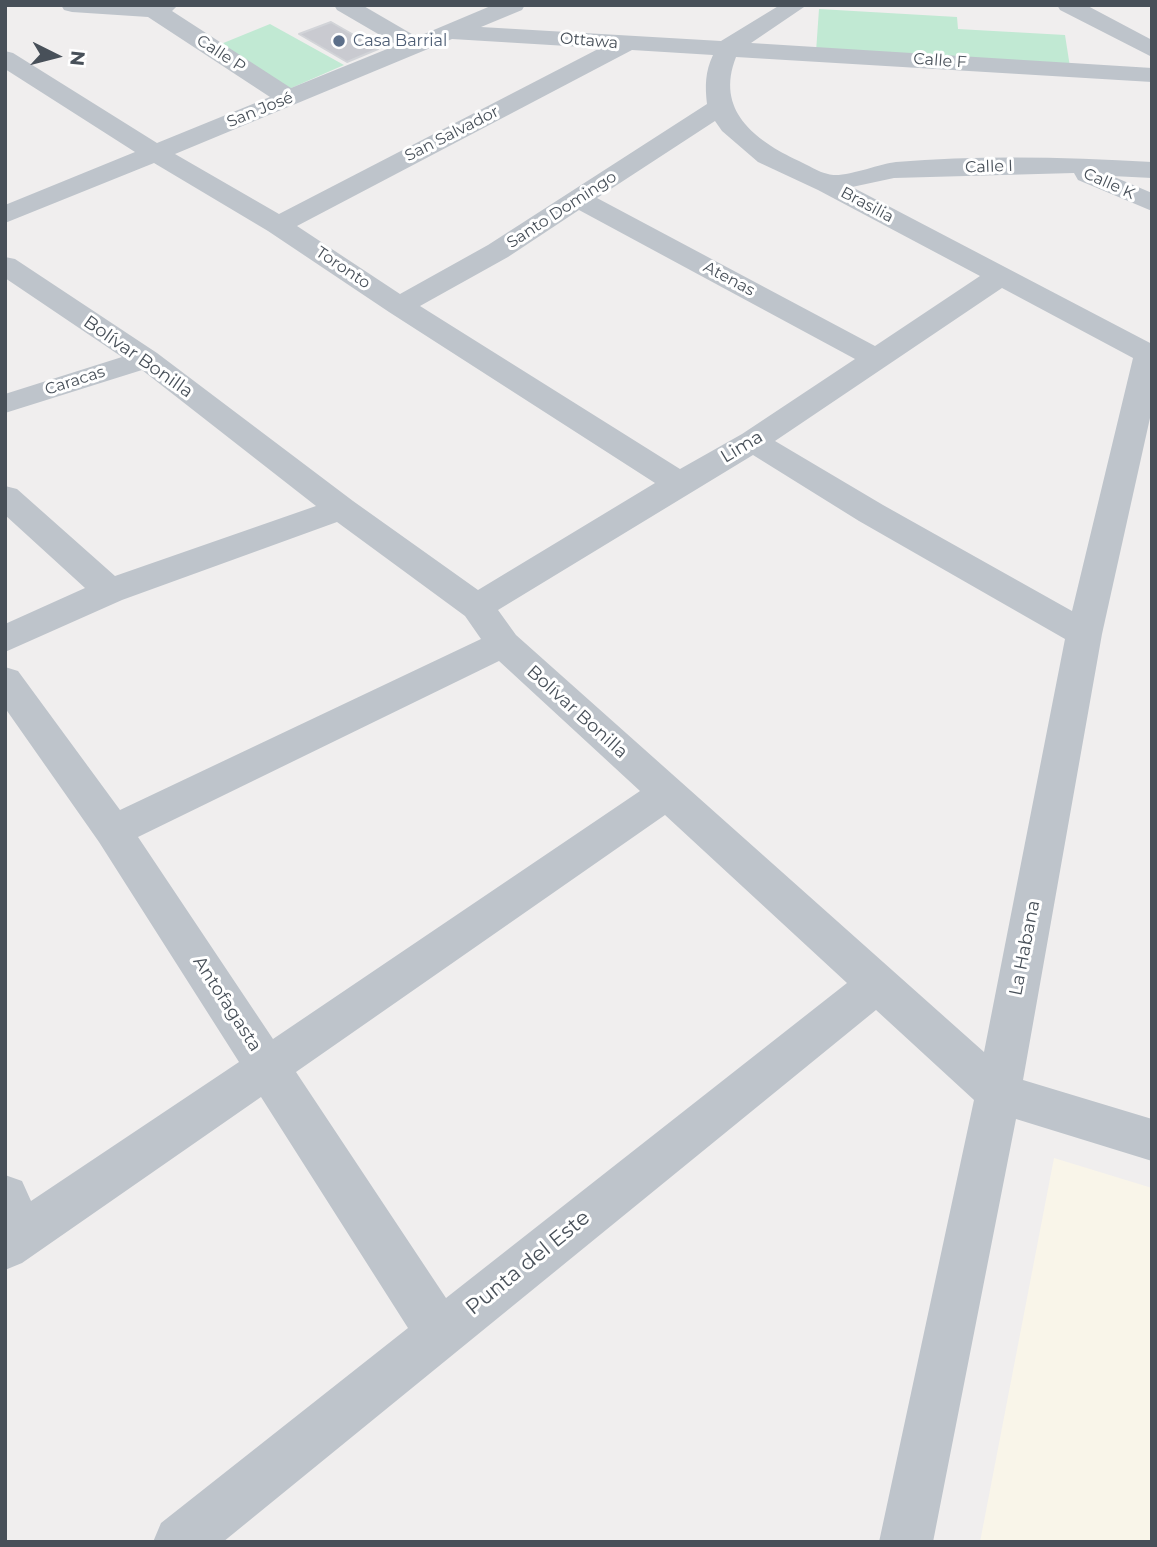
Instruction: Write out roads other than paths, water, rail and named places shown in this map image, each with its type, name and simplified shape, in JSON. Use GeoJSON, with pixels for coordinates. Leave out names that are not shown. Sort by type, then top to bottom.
{"type":"FeatureCollection","features":[{"type":"Feature","properties":{"kind":"street"},"geometry":{"type":"LineString","coordinates":[[72,5],[160,8]]}},
{"type":"Feature","properties":{"kind":"street"},"geometry":{"type":"LineString","coordinates":[[345,5],[416,46]]}},
{"type":"Feature","properties":{"kind":"street","name":"San José"},"geometry":{"type":"LineString","coordinates":[[5,215],[514,5]]}},
{"type":"Feature","properties":{"kind":"street"},"geometry":{"type":"LineString","coordinates":[[720,107],[717,86],[719,69],[728,47],[796,5]]}},
{"type":"Feature","properties":{"kind":"street"},"geometry":{"type":"LineString","coordinates":[[1068,5],[1152,50]]}},
{"type":"Feature","properties":{"kind":"street","name":"Calle P"},"geometry":{"type":"LineString","coordinates":[[160,8],[289,98]]}},
{"type":"Feature","properties":{"kind":"street","name":"Ottawa"},"geometry":{"type":"LineString","coordinates":[[451,32],[626,44],[728,47]]}},
{"type":"Feature","properties":{"kind":"street","name":"San Salvador"},"geometry":{"type":"LineString","coordinates":[[278,225],[626,44]]}},
{"type":"Feature","properties":{"kind":"street","name":"Calle F"},"geometry":{"type":"LineString","coordinates":[[728,47],[1152,75]]}},
{"type":"Feature","properties":{"kind":"street","name":"Toronto"},"geometry":{"type":"LineString","coordinates":[[5,58],[155,153],[278,225],[400,306],[679,483]]}},
{"type":"Feature","properties":{"kind":"street","name":"Brasilia"},"geometry":{"type":"LineString","coordinates":[[720,107],[731,126],[757,148],[1150,355]]}},
{"type":"Feature","properties":{"kind":"street","name":"Santo Domingo"},"geometry":{"type":"LineString","coordinates":[[400,306],[498,251],[720,107]]}},
{"type":"Feature","properties":{"kind":"street","name":"Calle I"},"geometry":{"type":"LineString","coordinates":[[827,184],[894,170],[1067,165],[1152,170]]}},
{"type":"Feature","properties":{"kind":"street","name":"Calle K"},"geometry":{"type":"LineString","coordinates":[[1067,165],[1152,203]]}},
{"type":"Feature","properties":{"kind":"street","name":"Atenas"},"geometry":{"type":"LineString","coordinates":[[580,200],[878,359]]}},
{"type":"Feature","properties":{"kind":"street","name":"Bolívar Bonilla"},"geometry":{"type":"LineString","coordinates":[[9,271],[146,359],[341,509],[477,607],[503,644],[998,1093],[1152,1140]]}},
{"type":"Feature","properties":{"kind":"street","name":"Lima"},"geometry":{"type":"LineString","coordinates":[[477,607],[679,483],[753,441],[1000,276]]}},
{"type":"Feature","properties":{"kind":"street","name":"La Habana"},"geometry":{"type":"LineString","coordinates":[[906,1542],[998,1093],[1084,634],[1150,355]]}},
{"type":"Feature","properties":{"kind":"street","name":"Caracas"},"geometry":{"type":"LineString","coordinates":[[5,404],[146,359]]}},
{"type":"Feature","properties":{"kind":"street"},"geometry":{"type":"LineString","coordinates":[[753,441],[871,513],[1084,634]]}},
{"type":"Feature","properties":{"kind":"street"},"geometry":{"type":"LineString","coordinates":[[5,497],[110,592]]}},
{"type":"Feature","properties":{"kind":"street"},"geometry":{"type":"LineString","coordinates":[[5,639],[110,592],[341,509]]}},
{"type":"Feature","properties":{"kind":"street"},"geometry":{"type":"LineString","coordinates":[[113,831],[503,644]]}},
{"type":"Feature","properties":{"kind":"street","name":"Antofagasta"},"geometry":{"type":"LineString","coordinates":[[5,680],[113,831],[440,1333]]}},
{"type":"Feature","properties":{"kind":"street"},"geometry":{"type":"LineString","coordinates":[[11,1226],[268,1067],[667,793]]}},
{"type":"Feature","properties":{"kind":"street","name":"Punta del Este"},"geometry":{"type":"LineString","coordinates":[[180,1542],[877,984]]}},
{"type":"Feature","properties":{"kind":"place","name":"Casa Barrial"},"geometry":{"type":"Point","coordinates":[339,41]}}]}
